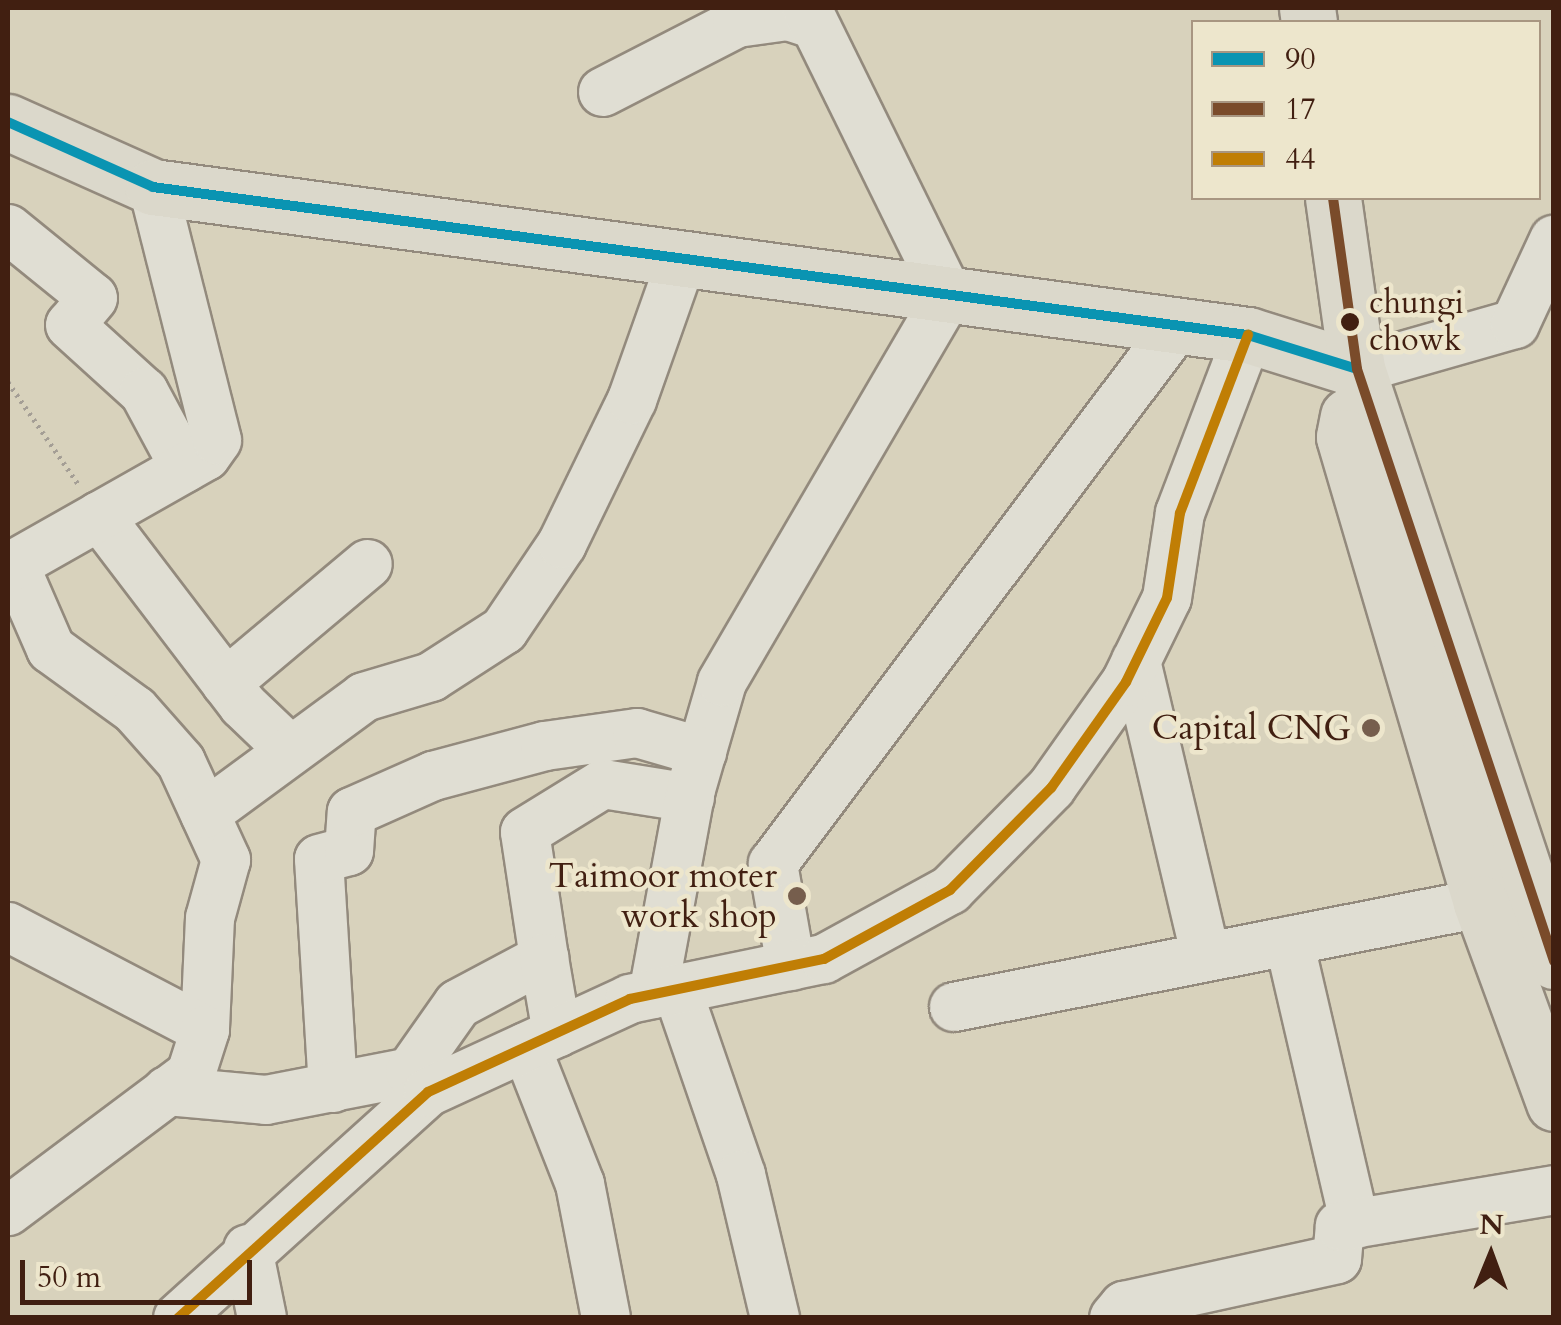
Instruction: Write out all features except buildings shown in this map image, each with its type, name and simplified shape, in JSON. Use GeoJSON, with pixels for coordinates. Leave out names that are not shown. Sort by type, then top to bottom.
{"type":"FeatureCollection","features":[{"type":"Feature","properties":{"kind":"main road"},"geometry":{"type":"LineString","coordinates":[[8,122],[153,187],[1248,335],[1357,368]]}},
{"type":"Feature","properties":{"kind":"main road"},"geometry":{"type":"LineString","coordinates":[[1333,200],[1357,368],[1379,424],[1447,706],[1481,902],[1552,1093]]}},
{"type":"Feature","properties":{"kind":"main road"},"geometry":{"type":"LineString","coordinates":[[1357,368],[1344,437],[1447,706],[1554,961]]}},
{"type":"Feature","properties":{"kind":"street"},"geometry":{"type":"LineString","coordinates":[[602,92],[737,23],[810,16],[948,296],[722,682],[690,798],[665,992],[741,1175],[775,1318]]}},
{"type":"Feature","properties":{"kind":"street"},"geometry":{"type":"LineString","coordinates":[[8,1211],[190,1074],[205,1030],[210,918],[226,860],[182,762],[135,710],[51,649],[11,566],[185,468],[217,440],[153,187]]}},
{"type":"Feature","properties":{"kind":"street"},"geometry":{"type":"LineString","coordinates":[[8,229],[93,298],[70,326],[144,392],[185,468]]}},
{"type":"Feature","properties":{"kind":"street"},"geometry":{"type":"LineString","coordinates":[[1357,368],[1515,324],[1554,240]]}},
{"type":"Feature","properties":{"kind":"street"},"geometry":{"type":"LineString","coordinates":[[204,814],[263,779],[288,748],[364,697],[432,676],[504,630],[562,544],[632,400],[682,259]]}},
{"type":"Feature","properties":{"kind":"street"},"geometry":{"type":"LineString","coordinates":[[791,966],[773,864],[1178,325]]}},
{"type":"Feature","properties":{"kind":"street"},"geometry":{"type":"LineString","coordinates":[[178,1318],[248,1249],[428,1092],[541,1040],[665,992],[824,958],[950,890],[1050,788],[1136,662],[1167,598],[1180,513],[1248,335]]}},
{"type":"Feature","properties":{"kind":"street"},"geometry":{"type":"LineString","coordinates":[[99,516],[226,683],[288,748]]}},
{"type":"Feature","properties":{"kind":"street"},"geometry":{"type":"LineString","coordinates":[[226,683],[368,564]]}},
{"type":"Feature","properties":{"kind":"street"},"geometry":{"type":"LineString","coordinates":[[1136,662],[1206,958]]}},
{"type":"Feature","properties":{"kind":"street"},"geometry":{"type":"LineString","coordinates":[[333,1088],[319,859],[349,851],[352,812],[433,776],[545,746],[637,733],[702,752]]}},
{"type":"Feature","properties":{"kind":"street"},"geometry":{"type":"LineString","coordinates":[[606,1318],[580,1184],[541,1040],[544,958],[525,832],[603,784],[690,798]]}},
{"type":"Feature","properties":{"kind":"street"},"geometry":{"type":"LineString","coordinates":[[954,1007],[1481,902]]}},
{"type":"Feature","properties":{"kind":"street"},"geometry":{"type":"LineString","coordinates":[[8,928],[205,1030]]}},
{"type":"Feature","properties":{"kind":"street"},"geometry":{"type":"LineString","coordinates":[[1289,941],[1354,1224]]}},
{"type":"Feature","properties":{"kind":"street"},"geometry":{"type":"LineString","coordinates":[[167,1091],[266,1100],[410,1072],[458,1004],[544,958]]}},
{"type":"Feature","properties":{"kind":"street"},"geometry":{"type":"LineString","coordinates":[[1114,1318],[1124,1306],[1337,1259],[1340,1226],[1554,1190]]}},
{"type":"Feature","properties":{"kind":"street"},"geometry":{"type":"LineString","coordinates":[[248,1249],[262,1318]]}},
{"type":"Feature","properties":{"kind":"path"},"geometry":{"type":"LineString","coordinates":[[8,382],[99,516]]}},
{"type":"Feature","properties":{"kind":"transit line","name":"90"},"geometry":{"type":"LineString","coordinates":[[8,122],[153,187],[1248,335],[1354,368]]}},
{"type":"Feature","properties":{"kind":"transit line","name":"17"},"geometry":{"type":"LineString","coordinates":[[1333,200],[1357,369],[1554,961]]}},
{"type":"Feature","properties":{"kind":"transit line","name":"44"},"geometry":{"type":"LineString","coordinates":[[178,1318],[428,1092],[630,999],[824,959],[950,890],[1051,788],[1126,682],[1167,598],[1180,513],[1248,335]]}},
{"type":"Feature","properties":{"kind":"place","name":"chungi chowk"},"geometry":{"type":"Point","coordinates":[1350,322]}},
{"type":"Feature","properties":{"kind":"place","name":"Capital CNG"},"geometry":{"type":"Point","coordinates":[1371,728]}},
{"type":"Feature","properties":{"kind":"place","name":"Taimoor moter work shop"},"geometry":{"type":"Point","coordinates":[797,896]}}]}
